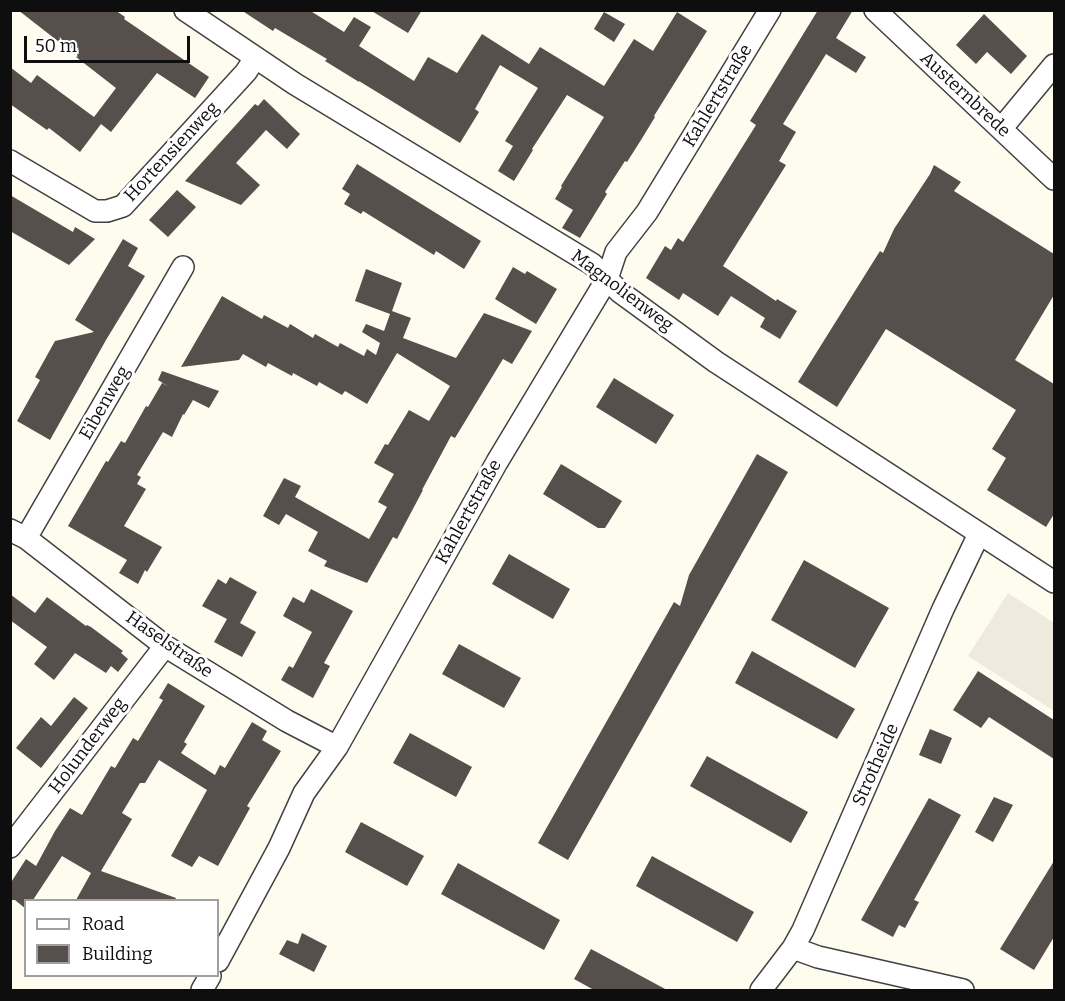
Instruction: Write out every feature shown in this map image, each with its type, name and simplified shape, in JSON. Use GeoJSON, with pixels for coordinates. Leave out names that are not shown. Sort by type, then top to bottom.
{"type":"FeatureCollection","features":[{"type":"Feature","properties":{"kind":"street","name":"Magnolienweg"},"geometry":{"type":"LineString","coordinates":[[184,10],[296,84],[590,263],[620,292],[716,362],[1054,582]]}},
{"type":"Feature","properties":{"kind":"street","name":"Kahlertstraße"},"geometry":{"type":"LineString","coordinates":[[219,959],[279,848],[304,793],[336,749],[497,462],[608,278],[615,252],[647,212],[770,10]]}},
{"type":"Feature","properties":{"kind":"street","name":"Austernbrede"},"geometry":{"type":"LineString","coordinates":[[875,10],[1054,179]]}},
{"type":"Feature","properties":{"kind":"street","name":"Hortensienweg"},"geometry":{"type":"LineString","coordinates":[[10,161],[95,211],[107,211],[123,206],[246,72],[255,58]]}},
{"type":"Feature","properties":{"kind":"street"},"geometry":{"type":"LineString","coordinates":[[1000,129],[1054,65]]}},
{"type":"Feature","properties":{"kind":"street","name":"Eibenweg"},"geometry":{"type":"LineString","coordinates":[[18,534],[183,267]]}},
{"type":"Feature","properties":{"kind":"street","name":"Haselstraße"},"geometry":{"type":"LineString","coordinates":[[18,534],[165,646],[336,749]]}},
{"type":"Feature","properties":{"kind":"street","name":"Strotheide"},"geometry":{"type":"LineString","coordinates":[[761,990],[793,948],[943,609],[979,534]]}},
{"type":"Feature","properties":{"kind":"street","name":"Holunderweg"},"geometry":{"type":"LineString","coordinates":[[10,847],[165,646]]}},
{"type":"Feature","properties":{"kind":"street"},"geometry":{"type":"LineString","coordinates":[[793,948],[818,957],[963,990]]}},
{"type":"Feature","properties":{"kind":"shaded area"},"geometry":{"type":"Polygon","coordinates":[[[1008,593],[1054,623],[1054,711],[968,656],[1008,593]]]}},
{"type":"Feature","properties":{"kind":"building"},"geometry":{"type":"Polygon","coordinates":[[[18,10],[115,10],[125,17],[124,19],[209,77],[195,98],[157,73],[111,132],[101,124],[80,152],[49,128],[47,130],[10,104],[10,67],[31,83],[37,75],[94,117],[116,88],[18,10]]]}},
{"type":"Feature","properties":{"kind":"building"},"geometry":{"type":"Polygon","coordinates":[[[241,10],[309,10],[344,32],[354,17],[371,27],[359,46],[414,81],[428,57],[457,73],[482,34],[529,64],[540,47],[604,86],[634,39],[653,51],[677,12],[707,31],[641,140],[605,192],[607,194],[580,238],[562,228],[573,210],[555,199],[604,117],[567,95],[514,181],[498,171],[513,146],[505,141],[538,88],[500,65],[475,109],[479,112],[460,143],[325,61],[327,59],[275,28],[273,31],[241,10]]]}},
{"type":"Feature","properties":{"kind":"building"},"geometry":{"type":"Polygon","coordinates":[[[370,10],[422,10],[408,33],[370,10]]]}},
{"type":"Feature","properties":{"kind":"building"},"geometry":{"type":"Polygon","coordinates":[[[818,10],[853,10],[836,38],[866,57],[856,73],[826,54],[783,124],[796,132],[779,161],[786,165],[723,266],[776,301],[777,299],[797,311],[780,339],[760,327],[765,318],[731,296],[718,316],[683,293],[679,300],[646,278],[665,246],[671,250],[678,238],[683,242],[756,125],[750,121],[818,10]]]}},
{"type":"Feature","properties":{"kind":"building"},"geometry":{"type":"Polygon","coordinates":[[[604,12],[625,24],[614,42],[594,29],[604,12]]]}},
{"type":"Feature","properties":{"kind":"building"},"geometry":{"type":"Polygon","coordinates":[[[984,14],[1027,56],[1011,74],[987,52],[976,64],[956,45],[984,14]]]}},
{"type":"Feature","properties":{"kind":"building"},"geometry":{"type":"Polygon","coordinates":[[[264,99],[300,134],[287,149],[266,130],[236,163],[260,185],[241,205],[185,181],[255,104],[258,106],[264,99]]]}},
{"type":"Feature","properties":{"kind":"building"},"geometry":{"type":"Polygon","coordinates":[[[357,164],[481,241],[464,269],[436,251],[434,255],[363,211],[361,214],[344,204],[350,194],[342,189],[357,164]]]}},
{"type":"Feature","properties":{"kind":"building"},"geometry":{"type":"Polygon","coordinates":[[[934,165],[961,182],[954,191],[1054,254],[1054,295],[1015,360],[1054,384],[1054,514],[1046,527],[987,490],[1006,458],[992,449],[1016,410],[886,329],[837,407],[798,382],[880,251],[883,253],[894,229],[934,165]]]}},
{"type":"Feature","properties":{"kind":"building"},"geometry":{"type":"Polygon","coordinates":[[[177,190],[196,207],[168,237],[149,220],[177,190]]]}},
{"type":"Feature","properties":{"kind":"building"},"geometry":{"type":"Polygon","coordinates":[[[10,195],[73,232],[75,227],[95,239],[69,265],[10,231],[10,195]]]}},
{"type":"Feature","properties":{"kind":"building"},"geometry":{"type":"Polygon","coordinates":[[[123,239],[138,248],[128,266],[145,276],[50,440],[17,421],[40,380],[35,377],[55,341],[94,332],[75,320],[123,239]]]}},
{"type":"Feature","properties":{"kind":"building"},"geometry":{"type":"Polygon","coordinates":[[[513,267],[525,274],[527,271],[557,289],[536,324],[495,299],[513,267]]]}},
{"type":"Feature","properties":{"kind":"building"},"geometry":{"type":"Polygon","coordinates":[[[366,269],[402,283],[392,311],[411,318],[403,338],[456,358],[484,313],[532,331],[512,364],[503,359],[455,438],[451,436],[397,539],[393,537],[367,583],[324,566],[327,561],[308,551],[318,532],[286,514],[279,525],[263,516],[284,478],[301,486],[295,497],[369,539],[387,507],[378,502],[394,474],[374,463],[409,410],[429,421],[450,386],[397,353],[367,404],[345,391],[342,395],[319,382],[317,386],[268,363],[266,367],[243,354],[239,360],[181,367],[222,296],[262,319],[264,315],[288,328],[290,324],[313,338],[315,334],[338,347],[340,343],[364,356],[367,349],[376,355],[380,343],[362,332],[366,324],[384,331],[390,314],[355,301],[366,269]]]}},
{"type":"Feature","properties":{"kind":"building"},"geometry":{"type":"Polygon","coordinates":[[[162,371],[219,391],[209,408],[193,400],[172,437],[163,432],[137,475],[141,477],[137,484],[146,489],[124,526],[162,547],[138,584],[119,573],[127,560],[68,526],[106,461],[108,462],[121,441],[125,443],[162,383],[169,387],[158,380],[162,371]]]}},
{"type":"Feature","properties":{"kind":"building"},"geometry":{"type":"Polygon","coordinates":[[[614,378],[674,415],[656,444],[596,407],[614,378]]]}},
{"type":"Feature","properties":{"kind":"building"},"geometry":{"type":"Polygon","coordinates":[[[757,454],[788,472],[568,860],[538,843],[674,602],[680,606],[689,575],[757,454]]]}},
{"type":"Feature","properties":{"kind":"building"},"geometry":{"type":"Polygon","coordinates":[[[561,464],[622,501],[605,528],[598,528],[543,494],[561,464]]]}},
{"type":"Feature","properties":{"kind":"building"},"geometry":{"type":"Polygon","coordinates":[[[509,554],[570,589],[553,619],[492,584],[509,554]]]}},
{"type":"Feature","properties":{"kind":"building"},"geometry":{"type":"Polygon","coordinates":[[[804,560],[889,608],[855,668],[771,620],[804,560]]]}},
{"type":"Feature","properties":{"kind":"building"},"geometry":{"type":"Polygon","coordinates":[[[230,577],[257,592],[240,623],[256,632],[242,657],[214,642],[227,619],[202,606],[218,579],[226,584],[230,577]]]}},
{"type":"Feature","properties":{"kind":"building"},"geometry":{"type":"Polygon","coordinates":[[[311,589],[353,611],[324,663],[330,666],[313,698],[281,680],[289,666],[293,668],[312,632],[283,616],[293,597],[304,603],[311,589]]]}},
{"type":"Feature","properties":{"kind":"building"},"geometry":{"type":"Polygon","coordinates":[[[10,594],[35,613],[47,597],[123,651],[121,653],[128,659],[118,672],[111,666],[106,673],[75,653],[54,680],[34,664],[47,647],[10,620],[10,594]]]}},
{"type":"Feature","properties":{"kind":"building"},"geometry":{"type":"Polygon","coordinates":[[[459,644],[521,678],[504,708],[442,674],[459,644]]]}},
{"type":"Feature","properties":{"kind":"building"},"geometry":{"type":"Polygon","coordinates":[[[752,651],[855,709],[837,739],[735,683],[752,651]]]}},
{"type":"Feature","properties":{"kind":"building"},"geometry":{"type":"Polygon","coordinates":[[[978,671],[1054,720],[1054,759],[989,717],[981,728],[953,710],[978,671]]]}},
{"type":"Feature","properties":{"kind":"building"},"geometry":{"type":"Polygon","coordinates":[[[168,683],[205,706],[184,742],[187,744],[181,753],[215,775],[220,765],[225,768],[252,722],[267,731],[262,740],[281,751],[247,806],[250,808],[218,866],[199,856],[192,867],[171,856],[207,790],[159,760],[145,783],[140,783],[122,813],[132,819],[101,871],[176,899],[77,899],[91,873],[62,856],[34,899],[24,899],[24,907],[15,900],[10,900],[10,884],[26,859],[36,866],[70,808],[82,815],[111,766],[115,768],[133,738],[138,741],[163,700],[159,698],[168,683]]]}},
{"type":"Feature","properties":{"kind":"building"},"geometry":{"type":"Polygon","coordinates":[[[74,697],[88,708],[41,768],[16,748],[41,717],[51,726],[74,697]]]}},
{"type":"Feature","properties":{"kind":"building"},"geometry":{"type":"Polygon","coordinates":[[[930,729],[952,738],[941,764],[919,755],[930,729]]]}},
{"type":"Feature","properties":{"kind":"building"},"geometry":{"type":"Polygon","coordinates":[[[410,733],[472,767],[456,797],[393,763],[410,733]]]}},
{"type":"Feature","properties":{"kind":"building"},"geometry":{"type":"Polygon","coordinates":[[[707,756],[808,812],[791,843],[690,786],[707,756]]]}},
{"type":"Feature","properties":{"kind":"building"},"geometry":{"type":"Polygon","coordinates":[[[994,797],[1013,805],[993,842],[975,832],[994,797]]]}},
{"type":"Feature","properties":{"kind":"building"},"geometry":{"type":"Polygon","coordinates":[[[929,798],[961,815],[914,900],[919,902],[905,928],[899,925],[893,937],[861,920],[929,798]]]}},
{"type":"Feature","properties":{"kind":"building"},"geometry":{"type":"Polygon","coordinates":[[[361,822],[424,856],[407,886],[345,852],[361,822]]]}},
{"type":"Feature","properties":{"kind":"building"},"geometry":{"type":"Polygon","coordinates":[[[652,856],[754,912],[737,942],[636,886],[652,856]]]}},
{"type":"Feature","properties":{"kind":"building"},"geometry":{"type":"Polygon","coordinates":[[[1054,861],[1054,937],[1034,970],[1000,949],[1054,861]]]}},
{"type":"Feature","properties":{"kind":"building"},"geometry":{"type":"Polygon","coordinates":[[[458,863],[560,920],[544,950],[441,894],[458,863]]]}},
{"type":"Feature","properties":{"kind":"building"},"geometry":{"type":"Polygon","coordinates":[[[302,933],[327,946],[314,972],[279,954],[287,940],[298,944],[302,933]]]}},
{"type":"Feature","properties":{"kind":"building"},"geometry":{"type":"Polygon","coordinates":[[[591,949],[667,990],[594,990],[574,979],[591,949]]]}}]}
